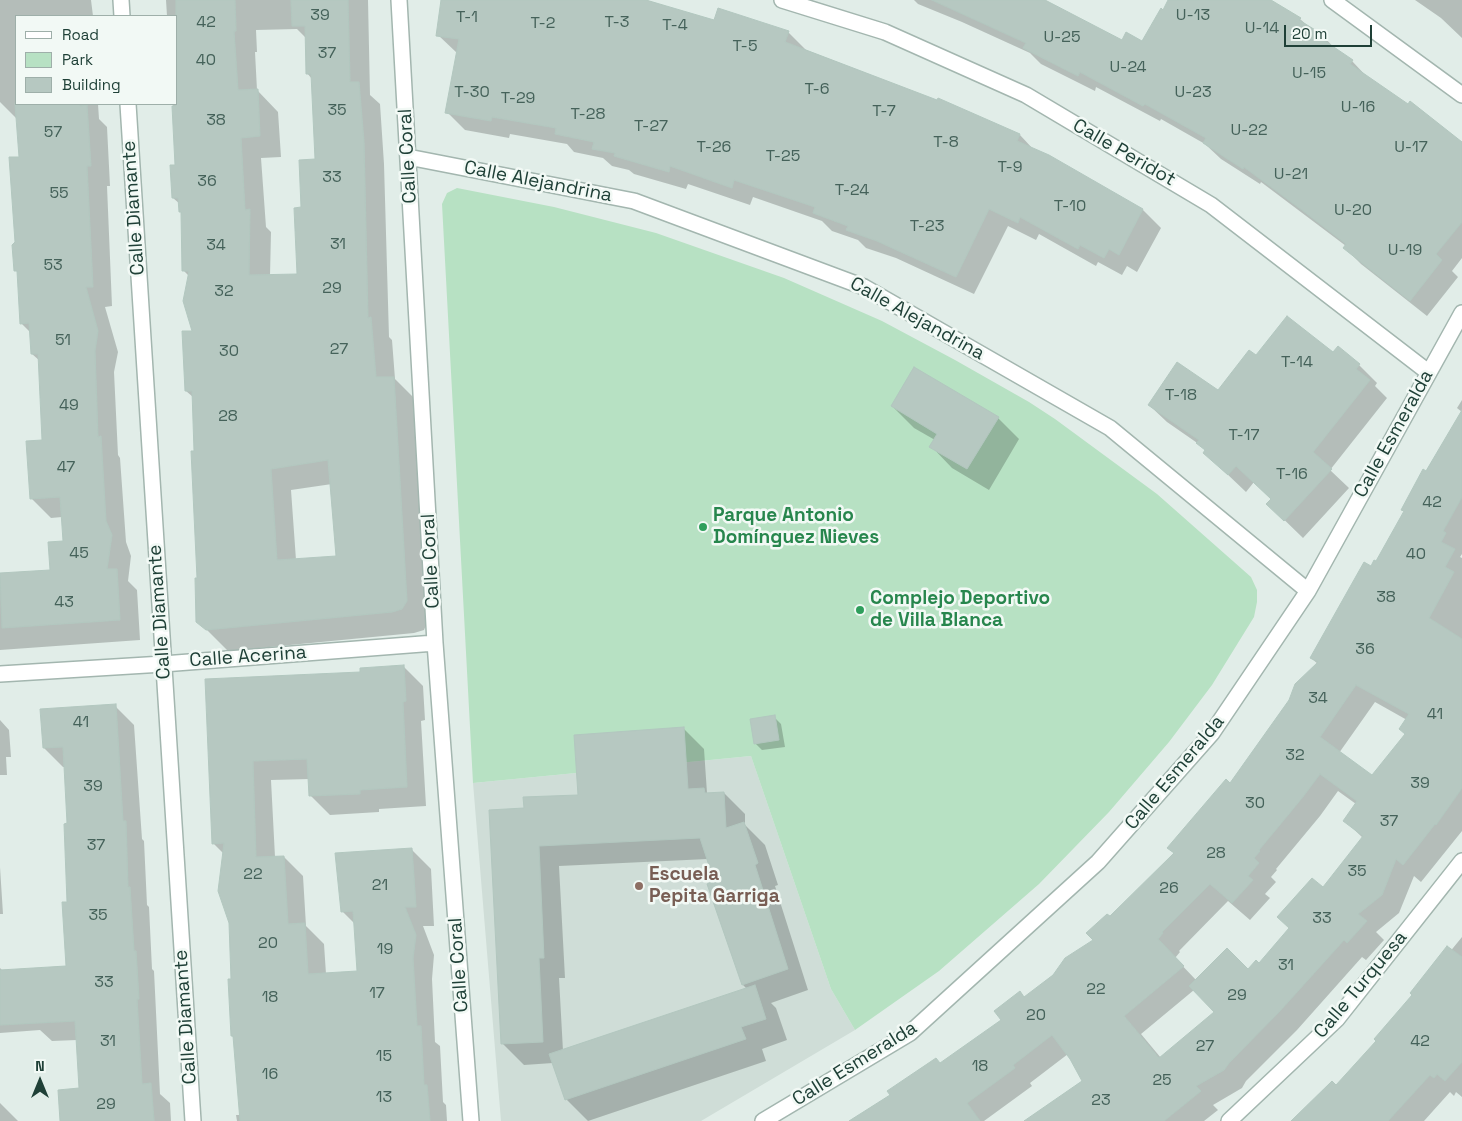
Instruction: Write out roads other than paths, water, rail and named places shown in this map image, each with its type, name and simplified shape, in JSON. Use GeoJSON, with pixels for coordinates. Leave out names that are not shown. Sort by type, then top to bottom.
{"type":"FeatureCollection","features":[{"type":"Feature","properties":{"kind":"street"},"geometry":{"type":"LineString","coordinates":[[121,0],[122,15]]}},
{"type":"Feature","properties":{"kind":"street","name":"Calle Coral"},"geometry":{"type":"LineString","coordinates":[[399,0],[436,643],[470,1121]]}},
{"type":"Feature","properties":{"kind":"street","name":"Calle Peridot"},"geometry":{"type":"LineString","coordinates":[[782,0],[885,32],[1026,95],[1211,205],[1428,372]]}},
{"type":"Feature","properties":{"kind":"street"},"geometry":{"type":"LineString","coordinates":[[1332,0],[1462,95]]}},
{"type":"Feature","properties":{"kind":"street","name":"Calle Diamante"},"geometry":{"type":"LineString","coordinates":[[128,105],[193,1121]]}},
{"type":"Feature","properties":{"kind":"street","name":"Calle Alejandrina"},"geometry":{"type":"LineString","coordinates":[[408,156],[634,201],[864,287],[1110,428],[1308,591]]}},
{"type":"Feature","properties":{"kind":"street","name":"Calle Esmeralda"},"geometry":{"type":"LineString","coordinates":[[763,1121],[910,1032],[1098,862],[1212,733],[1308,591],[1462,313]]}},
{"type":"Feature","properties":{"kind":"street","name":"Calle Acerina"},"geometry":{"type":"LineString","coordinates":[[0,674],[163,664],[436,643]]}},
{"type":"Feature","properties":{"kind":"street","name":"Calle Turquesa"},"geometry":{"type":"LineString","coordinates":[[1229,1121],[1337,1020],[1462,862]]}},
{"type":"Feature","properties":{"kind":"place","name":"Parque Antonio Domínguez Nieves"},"geometry":{"type":"Point","coordinates":[703,527]}},
{"type":"Feature","properties":{"kind":"place","name":"Complejo Deportivo de Villa Blanca"},"geometry":{"type":"Point","coordinates":[860,610]}},
{"type":"Feature","properties":{"kind":"place","name":"Escuela Pepita Garriga"},"geometry":{"type":"Point","coordinates":[639,886]}}]}
